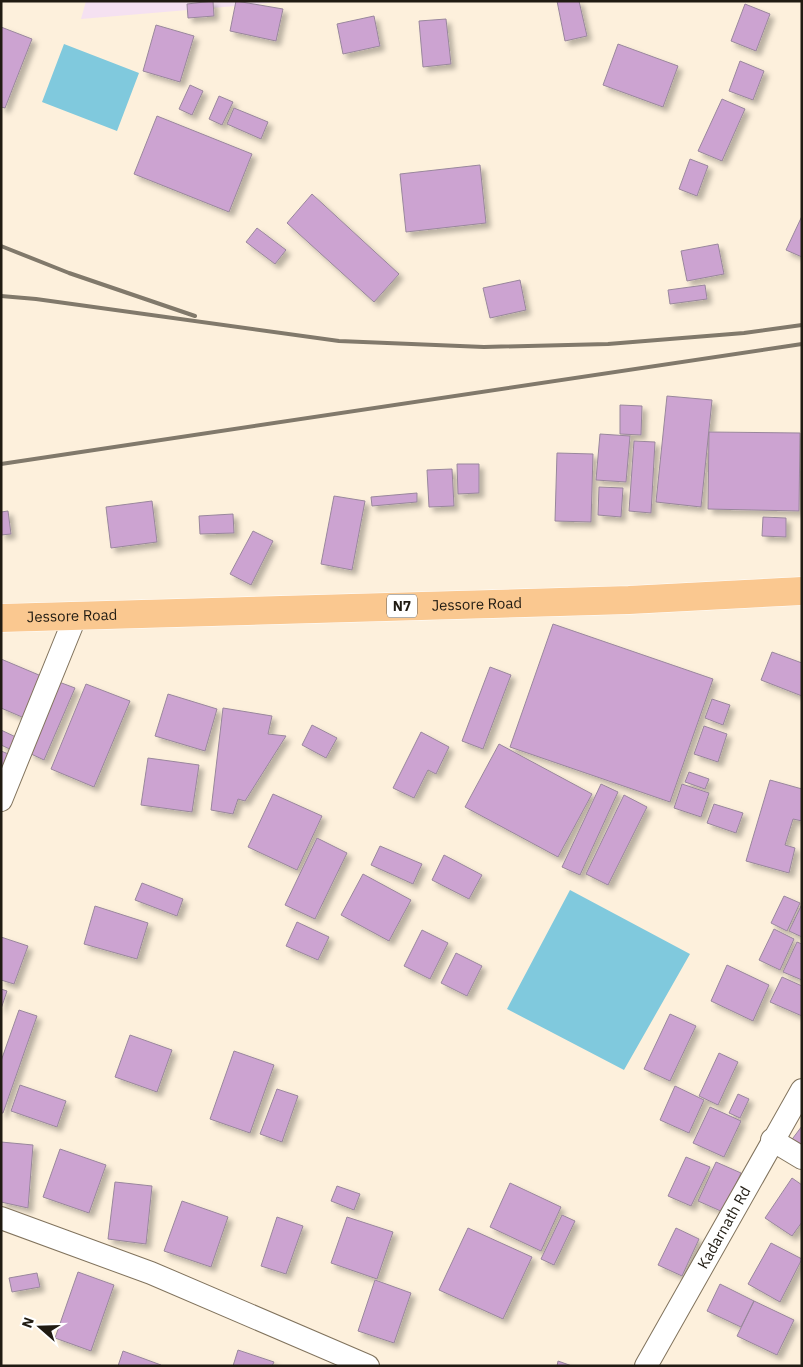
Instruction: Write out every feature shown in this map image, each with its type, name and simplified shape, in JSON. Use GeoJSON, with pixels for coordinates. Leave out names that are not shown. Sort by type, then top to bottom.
{"type":"FeatureCollection","features":[{"type":"Feature","properties":{"kind":"highway","name":"Jessore Road"},"geometry":{"type":"LineString","coordinates":[[1,618],[620,600],[802,590]]}},
{"type":"Feature","properties":{"kind":"street"},"geometry":{"type":"LineString","coordinates":[[1,800],[76,615]]}},
{"type":"Feature","properties":{"kind":"street","name":"Kadarnath Rd"},"geometry":{"type":"LineString","coordinates":[[646,1366],[772,1140],[802,1090]]}},
{"type":"Feature","properties":{"kind":"street"},"geometry":{"type":"LineString","coordinates":[[772,1140],[802,1158]]}},
{"type":"Feature","properties":{"kind":"street"},"geometry":{"type":"LineString","coordinates":[[1,1218],[151,1273],[368,1366]]}},
{"type":"Feature","properties":{"kind":"shaded area"},"geometry":{"type":"Polygon","coordinates":[[[86,1],[293,1],[81,19],[86,1]]]}},
{"type":"Feature","properties":{"kind":"water"},"geometry":{"type":"Polygon","coordinates":[[[64,44],[139,73],[117,131],[42,102],[64,44]]]}},
{"type":"Feature","properties":{"kind":"water"},"geometry":{"type":"Polygon","coordinates":[[[570,890],[690,954],[624,1070],[507,1009],[570,890]]]}},
{"type":"Feature","properties":{"kind":"building"},"geometry":{"type":"Polygon","coordinates":[[[213,1],[214,16],[188,18],[187,4],[213,1]]]}},
{"type":"Feature","properties":{"kind":"building"},"geometry":{"type":"Polygon","coordinates":[[[236,1],[283,9],[276,41],[230,31],[236,1]]]}},
{"type":"Feature","properties":{"kind":"building"},"geometry":{"type":"Polygon","coordinates":[[[557,1],[579,1],[587,36],[565,41],[557,1]]]}},
{"type":"Feature","properties":{"kind":"building"},"geometry":{"type":"Polygon","coordinates":[[[745,4],[770,14],[756,51],[731,41],[745,4]]]}},
{"type":"Feature","properties":{"kind":"building"},"geometry":{"type":"Polygon","coordinates":[[[374,16],[380,46],[343,54],[337,24],[374,16]]]}},
{"type":"Feature","properties":{"kind":"building"},"geometry":{"type":"Polygon","coordinates":[[[446,19],[451,64],[423,67],[419,21],[446,19]]]}},
{"type":"Feature","properties":{"kind":"building"},"geometry":{"type":"Polygon","coordinates":[[[156,25],[194,36],[180,82],[143,71],[156,25]]]}},
{"type":"Feature","properties":{"kind":"building"},"geometry":{"type":"Polygon","coordinates":[[[1,27],[32,39],[5,108],[1,107],[1,27]]]}},
{"type":"Feature","properties":{"kind":"building"},"geometry":{"type":"Polygon","coordinates":[[[618,44],[678,66],[663,107],[603,85],[618,44]]]}},
{"type":"Feature","properties":{"kind":"building"},"geometry":{"type":"Polygon","coordinates":[[[740,61],[764,71],[753,100],[729,91],[740,61]]]}},
{"type":"Feature","properties":{"kind":"building"},"geometry":{"type":"Polygon","coordinates":[[[190,85],[203,91],[192,115],[179,109],[190,85]]]}},
{"type":"Feature","properties":{"kind":"building"},"geometry":{"type":"Polygon","coordinates":[[[219,96],[233,102],[222,125],[209,119],[219,96]]]}},
{"type":"Feature","properties":{"kind":"building"},"geometry":{"type":"Polygon","coordinates":[[[722,99],[745,109],[722,161],[698,151],[722,99]]]}},
{"type":"Feature","properties":{"kind":"building"},"geometry":{"type":"Polygon","coordinates":[[[234,108],[268,122],[261,139],[227,124],[234,108]]]}},
{"type":"Feature","properties":{"kind":"building"},"geometry":{"type":"Polygon","coordinates":[[[157,116],[252,154],[229,212],[134,174],[157,116]]]}},
{"type":"Feature","properties":{"kind":"building"},"geometry":{"type":"Polygon","coordinates":[[[690,159],[708,166],[697,196],[679,189],[690,159]]]}},
{"type":"Feature","properties":{"kind":"building"},"geometry":{"type":"Polygon","coordinates":[[[480,165],[486,223],[406,232],[400,174],[480,165]]]}},
{"type":"Feature","properties":{"kind":"building"},"geometry":{"type":"Polygon","coordinates":[[[312,194],[399,274],[374,302],[287,223],[312,194]]]}},
{"type":"Feature","properties":{"kind":"building"},"geometry":{"type":"Polygon","coordinates":[[[802,216],[802,257],[786,250],[802,216]]]}},
{"type":"Feature","properties":{"kind":"building"},"geometry":{"type":"Polygon","coordinates":[[[257,228],[286,250],[275,264],[246,242],[257,228]]]}},
{"type":"Feature","properties":{"kind":"building"},"geometry":{"type":"Polygon","coordinates":[[[718,244],[724,274],[687,281],[681,251],[718,244]]]}},
{"type":"Feature","properties":{"kind":"building"},"geometry":{"type":"Polygon","coordinates":[[[520,280],[526,310],[490,318],[483,288],[520,280]]]}},
{"type":"Feature","properties":{"kind":"building"},"geometry":{"type":"Polygon","coordinates":[[[705,285],[707,299],[670,304],[668,290],[705,285]]]}},
{"type":"Feature","properties":{"kind":"building"},"geometry":{"type":"Polygon","coordinates":[[[667,396],[712,400],[701,507],[656,502],[667,396]]]}},
{"type":"Feature","properties":{"kind":"building"},"geometry":{"type":"Polygon","coordinates":[[[620,405],[642,406],[641,435],[620,434],[620,405]]]}},
{"type":"Feature","properties":{"kind":"building"},"geometry":{"type":"Polygon","coordinates":[[[709,432],[800,433],[799,511],[708,509],[709,432]]]}},
{"type":"Feature","properties":{"kind":"building"},"geometry":{"type":"Polygon","coordinates":[[[600,434],[630,436],[626,482],[596,480],[600,434]]]}},
{"type":"Feature","properties":{"kind":"building"},"geometry":{"type":"Polygon","coordinates":[[[634,441],[655,442],[651,513],[629,511],[634,441]]]}},
{"type":"Feature","properties":{"kind":"building"},"geometry":{"type":"Polygon","coordinates":[[[557,453],[593,454],[591,522],[555,521],[557,453]]]}},
{"type":"Feature","properties":{"kind":"building"},"geometry":{"type":"Polygon","coordinates":[[[457,464],[479,464],[479,493],[458,494],[457,464]]]}},
{"type":"Feature","properties":{"kind":"building"},"geometry":{"type":"Polygon","coordinates":[[[452,469],[454,506],[429,507],[427,470],[452,469]]]}},
{"type":"Feature","properties":{"kind":"building"},"geometry":{"type":"Polygon","coordinates":[[[599,487],[623,488],[621,517],[598,515],[599,487]]]}},
{"type":"Feature","properties":{"kind":"building"},"geometry":{"type":"Polygon","coordinates":[[[417,493],[417,502],[372,506],[371,497],[417,493]]]}},
{"type":"Feature","properties":{"kind":"building"},"geometry":{"type":"Polygon","coordinates":[[[334,496],[365,501],[352,570],[321,564],[334,496]]]}},
{"type":"Feature","properties":{"kind":"building"},"geometry":{"type":"Polygon","coordinates":[[[152,501],[157,542],[111,548],[106,507],[152,501]]]}},
{"type":"Feature","properties":{"kind":"building"},"geometry":{"type":"Polygon","coordinates":[[[8,511],[11,534],[1,535],[1,512],[8,511]]]}},
{"type":"Feature","properties":{"kind":"building"},"geometry":{"type":"Polygon","coordinates":[[[233,514],[234,533],[200,534],[199,516],[233,514]]]}},
{"type":"Feature","properties":{"kind":"building"},"geometry":{"type":"Polygon","coordinates":[[[763,517],[786,518],[786,537],[762,536],[763,517]]]}},
{"type":"Feature","properties":{"kind":"building"},"geometry":{"type":"Polygon","coordinates":[[[253,531],[273,541],[251,585],[230,574],[253,531]]]}},
{"type":"Feature","properties":{"kind":"building"},"geometry":{"type":"Polygon","coordinates":[[[553,624],[713,679],[670,802],[510,747],[553,624]]]}},
{"type":"Feature","properties":{"kind":"building"},"geometry":{"type":"Polygon","coordinates":[[[772,652],[802,663],[802,696],[761,680],[772,652]]]}},
{"type":"Feature","properties":{"kind":"building"},"geometry":{"type":"Polygon","coordinates":[[[1,659],[46,678],[29,720],[1,708],[1,659]]]}},
{"type":"Feature","properties":{"kind":"building"},"geometry":{"type":"Polygon","coordinates":[[[490,667],[511,675],[483,749],[462,741],[490,667]]]}},
{"type":"Feature","properties":{"kind":"building"},"geometry":{"type":"Polygon","coordinates":[[[59,682],[75,688],[44,760],[29,753],[59,682]]]}},
{"type":"Feature","properties":{"kind":"building"},"geometry":{"type":"Polygon","coordinates":[[[86,684],[130,701],[94,787],[51,769],[86,684]]]}},
{"type":"Feature","properties":{"kind":"building"},"geometry":{"type":"Polygon","coordinates":[[[168,694],[217,709],[205,751],[155,736],[168,694]]]}},
{"type":"Feature","properties":{"kind":"building"},"geometry":{"type":"Polygon","coordinates":[[[712,699],[730,705],[723,725],[705,718],[712,699]]]}},
{"type":"Feature","properties":{"kind":"building"},"geometry":{"type":"Polygon","coordinates":[[[223,708],[272,716],[268,734],[286,736],[245,801],[238,799],[233,814],[211,810],[223,708]]]}},
{"type":"Feature","properties":{"kind":"building"},"geometry":{"type":"Polygon","coordinates":[[[312,725],[337,738],[326,758],[302,745],[312,725]]]}},
{"type":"Feature","properties":{"kind":"building"},"geometry":{"type":"Polygon","coordinates":[[[704,726],[727,734],[718,762],[694,754],[704,726]]]}},
{"type":"Feature","properties":{"kind":"building"},"geometry":{"type":"Polygon","coordinates":[[[1,730],[20,739],[14,751],[1,745],[1,730]]]}},
{"type":"Feature","properties":{"kind":"building"},"geometry":{"type":"Polygon","coordinates":[[[421,732],[449,747],[436,774],[428,770],[414,798],[393,788],[421,732]]]}},
{"type":"Feature","properties":{"kind":"building"},"geometry":{"type":"Polygon","coordinates":[[[499,744],[592,794],[558,857],[465,807],[499,744]]]}},
{"type":"Feature","properties":{"kind":"building"},"geometry":{"type":"Polygon","coordinates":[[[1,751],[11,755],[1,780],[1,751]]]}},
{"type":"Feature","properties":{"kind":"building"},"geometry":{"type":"Polygon","coordinates":[[[148,758],[199,765],[192,812],[141,805],[148,758]]]}},
{"type":"Feature","properties":{"kind":"building"},"geometry":{"type":"Polygon","coordinates":[[[689,772],[709,779],[705,789],[685,782],[689,772]]]}},
{"type":"Feature","properties":{"kind":"building"},"geometry":{"type":"Polygon","coordinates":[[[770,780],[802,789],[802,821],[793,819],[785,845],[795,848],[789,873],[746,861],[770,780]]]}},
{"type":"Feature","properties":{"kind":"building"},"geometry":{"type":"Polygon","coordinates":[[[601,784],[618,792],[580,875],[562,867],[601,784]]]}},
{"type":"Feature","properties":{"kind":"building"},"geometry":{"type":"Polygon","coordinates":[[[682,784],[709,793],[701,817],[674,808],[682,784]]]}},
{"type":"Feature","properties":{"kind":"building"},"geometry":{"type":"Polygon","coordinates":[[[273,794],[322,816],[297,870],[248,847],[273,794]]]}},
{"type":"Feature","properties":{"kind":"building"},"geometry":{"type":"Polygon","coordinates":[[[624,795],[647,807],[608,885],[586,874],[624,795]]]}},
{"type":"Feature","properties":{"kind":"building"},"geometry":{"type":"Polygon","coordinates":[[[714,804],[743,813],[736,833],[707,823],[714,804]]]}},
{"type":"Feature","properties":{"kind":"building"},"geometry":{"type":"Polygon","coordinates":[[[317,838],[347,853],[315,919],[285,905],[317,838]]]}},
{"type":"Feature","properties":{"kind":"building"},"geometry":{"type":"Polygon","coordinates":[[[380,846],[422,864],[413,884],[371,865],[380,846]]]}},
{"type":"Feature","properties":{"kind":"building"},"geometry":{"type":"Polygon","coordinates":[[[444,855],[482,875],[469,899],[432,880],[444,855]]]}},
{"type":"Feature","properties":{"kind":"building"},"geometry":{"type":"Polygon","coordinates":[[[363,874],[411,900],[389,941],[341,915],[363,874]]]}},
{"type":"Feature","properties":{"kind":"building"},"geometry":{"type":"Polygon","coordinates":[[[142,883],[183,899],[177,916],[135,900],[142,883]]]}},
{"type":"Feature","properties":{"kind":"building"},"geometry":{"type":"Polygon","coordinates":[[[784,896],[800,903],[787,931],[771,923],[784,896]]]}},
{"type":"Feature","properties":{"kind":"building"},"geometry":{"type":"Polygon","coordinates":[[[802,904],[802,937],[789,931],[802,904]]]}},
{"type":"Feature","properties":{"kind":"building"},"geometry":{"type":"Polygon","coordinates":[[[95,906],[148,923],[137,959],[84,944],[95,906]]]}},
{"type":"Feature","properties":{"kind":"building"},"geometry":{"type":"Polygon","coordinates":[[[297,922],[329,937],[318,960],[286,946],[297,922]]]}},
{"type":"Feature","properties":{"kind":"building"},"geometry":{"type":"Polygon","coordinates":[[[774,929],[794,939],[780,970],[759,960],[774,929]]]}},
{"type":"Feature","properties":{"kind":"building"},"geometry":{"type":"Polygon","coordinates":[[[422,930],[448,943],[430,979],[404,966],[422,930]]]}},
{"type":"Feature","properties":{"kind":"building"},"geometry":{"type":"Polygon","coordinates":[[[1,937],[28,946],[14,984],[1,980],[1,937]]]}},
{"type":"Feature","properties":{"kind":"building"},"geometry":{"type":"Polygon","coordinates":[[[797,942],[802,944],[802,980],[783,972],[797,942]]]}},
{"type":"Feature","properties":{"kind":"building"},"geometry":{"type":"Polygon","coordinates":[[[456,953],[482,966],[467,996],[441,983],[456,953]]]}},
{"type":"Feature","properties":{"kind":"building"},"geometry":{"type":"Polygon","coordinates":[[[727,965],[769,985],[753,1021],[711,1001],[727,965]]]}},
{"type":"Feature","properties":{"kind":"building"},"geometry":{"type":"Polygon","coordinates":[[[782,977],[802,986],[802,1016],[770,1002],[782,977]]]}},
{"type":"Feature","properties":{"kind":"building"},"geometry":{"type":"Polygon","coordinates":[[[1,989],[7,991],[1,1009],[1,989]]]}},
{"type":"Feature","properties":{"kind":"building"},"geometry":{"type":"Polygon","coordinates":[[[19,1010],[37,1016],[3,1113],[1,1113],[1,1061],[19,1010]]]}},
{"type":"Feature","properties":{"kind":"building"},"geometry":{"type":"Polygon","coordinates":[[[670,1014],[696,1026],[670,1081],[644,1069],[670,1014]]]}},
{"type":"Feature","properties":{"kind":"building"},"geometry":{"type":"Polygon","coordinates":[[[130,1035],[172,1050],[157,1092],[115,1077],[130,1035]]]}},
{"type":"Feature","properties":{"kind":"building"},"geometry":{"type":"Polygon","coordinates":[[[234,1051],[274,1065],[250,1133],[210,1119],[234,1051]]]}},
{"type":"Feature","properties":{"kind":"building"},"geometry":{"type":"Polygon","coordinates":[[[719,1053],[738,1062],[718,1105],[699,1096],[719,1053]]]}},
{"type":"Feature","properties":{"kind":"building"},"geometry":{"type":"Polygon","coordinates":[[[20,1085],[66,1101],[57,1127],[11,1111],[20,1085]]]}},
{"type":"Feature","properties":{"kind":"building"},"geometry":{"type":"Polygon","coordinates":[[[675,1086],[704,1100],[689,1133],[660,1120],[675,1086]]]}},
{"type":"Feature","properties":{"kind":"building"},"geometry":{"type":"Polygon","coordinates":[[[277,1089],[298,1096],[282,1142],[260,1134],[277,1089]]]}},
{"type":"Feature","properties":{"kind":"building"},"geometry":{"type":"Polygon","coordinates":[[[738,1094],[749,1099],[740,1118],[729,1113],[738,1094]]]}},
{"type":"Feature","properties":{"kind":"building"},"geometry":{"type":"Polygon","coordinates":[[[710,1107],[741,1121],[724,1157],[693,1143],[710,1107]]]}},
{"type":"Feature","properties":{"kind":"building"},"geometry":{"type":"Polygon","coordinates":[[[802,1126],[802,1150],[790,1142],[802,1126]]]}},
{"type":"Feature","properties":{"kind":"building"},"geometry":{"type":"Polygon","coordinates":[[[1,1142],[33,1145],[28,1208],[1,1202],[1,1142]]]}},
{"type":"Feature","properties":{"kind":"building"},"geometry":{"type":"Polygon","coordinates":[[[60,1149],[106,1165],[89,1213],[43,1197],[60,1149]]]}},
{"type":"Feature","properties":{"kind":"building"},"geometry":{"type":"Polygon","coordinates":[[[686,1157],[710,1167],[691,1206],[668,1196],[686,1157]]]}},
{"type":"Feature","properties":{"kind":"building"},"geometry":{"type":"Polygon","coordinates":[[[716,1162],[741,1173],[723,1212],[698,1201],[716,1162]]]}},
{"type":"Feature","properties":{"kind":"building"},"geometry":{"type":"Polygon","coordinates":[[[792,1178],[802,1185],[802,1222],[792,1236],[765,1218],[792,1178]]]}},
{"type":"Feature","properties":{"kind":"building"},"geometry":{"type":"Polygon","coordinates":[[[115,1182],[152,1186],[146,1244],[108,1239],[115,1182]]]}},
{"type":"Feature","properties":{"kind":"building"},"geometry":{"type":"Polygon","coordinates":[[[510,1183],[561,1207],[541,1251],[490,1227],[510,1183]]]}},
{"type":"Feature","properties":{"kind":"building"},"geometry":{"type":"Polygon","coordinates":[[[337,1186],[360,1194],[354,1210],[331,1201],[337,1186]]]}},
{"type":"Feature","properties":{"kind":"building"},"geometry":{"type":"Polygon","coordinates":[[[182,1201],[228,1217],[211,1267],[164,1251],[182,1201]]]}},
{"type":"Feature","properties":{"kind":"building"},"geometry":{"type":"Polygon","coordinates":[[[562,1215],[575,1221],[554,1265],[541,1259],[562,1215]]]}},
{"type":"Feature","properties":{"kind":"building"},"geometry":{"type":"Polygon","coordinates":[[[277,1217],[303,1226],[286,1274],[261,1266],[277,1217]]]}},
{"type":"Feature","properties":{"kind":"building"},"geometry":{"type":"Polygon","coordinates":[[[347,1217],[393,1232],[377,1279],[331,1263],[347,1217]]]}},
{"type":"Feature","properties":{"kind":"building"},"geometry":{"type":"Polygon","coordinates":[[[468,1228],[532,1257],[503,1319],[439,1290],[468,1228]]]}},
{"type":"Feature","properties":{"kind":"building"},"geometry":{"type":"Polygon","coordinates":[[[676,1228],[699,1239],[682,1276],[658,1265],[676,1228]]]}},
{"type":"Feature","properties":{"kind":"building"},"geometry":{"type":"Polygon","coordinates":[[[771,1243],[802,1259],[780,1302],[748,1284],[771,1243]]]}},
{"type":"Feature","properties":{"kind":"building"},"geometry":{"type":"Polygon","coordinates":[[[78,1272],[114,1285],[91,1351],[55,1338],[78,1272]]]}},
{"type":"Feature","properties":{"kind":"building"},"geometry":{"type":"Polygon","coordinates":[[[37,1273],[40,1287],[12,1292],[9,1278],[37,1273]]]}},
{"type":"Feature","properties":{"kind":"building"},"geometry":{"type":"Polygon","coordinates":[[[375,1280],[411,1293],[394,1343],[358,1331],[375,1280]]]}},
{"type":"Feature","properties":{"kind":"building"},"geometry":{"type":"Polygon","coordinates":[[[720,1284],[754,1301],[741,1327],[707,1311],[720,1284]]]}},
{"type":"Feature","properties":{"kind":"building"},"geometry":{"type":"Polygon","coordinates":[[[754,1301],[794,1320],[777,1355],[737,1336],[754,1301]]]}},
{"type":"Feature","properties":{"kind":"building"},"geometry":{"type":"Polygon","coordinates":[[[238,1350],[274,1362],[272,1366],[233,1366],[238,1350]]]}},
{"type":"Feature","properties":{"kind":"building"},"geometry":{"type":"Polygon","coordinates":[[[123,1351],[161,1365],[161,1366],[118,1366],[123,1351]]]}},
{"type":"Feature","properties":{"kind":"building"},"geometry":{"type":"Polygon","coordinates":[[[558,1361],[572,1366],[557,1366],[558,1361]]]}},
{"type":"Feature","properties":{"kind":"railway"},"geometry":{"type":"LineString","coordinates":[[1,246],[69,273],[195,316]]}},
{"type":"Feature","properties":{"kind":"railway"},"geometry":{"type":"LineString","coordinates":[[1,296],[36,299],[339,341],[484,347],[608,344],[744,333],[802,325]]}},
{"type":"Feature","properties":{"kind":"railway"},"geometry":{"type":"LineString","coordinates":[[1,464],[802,344]]}}]}
